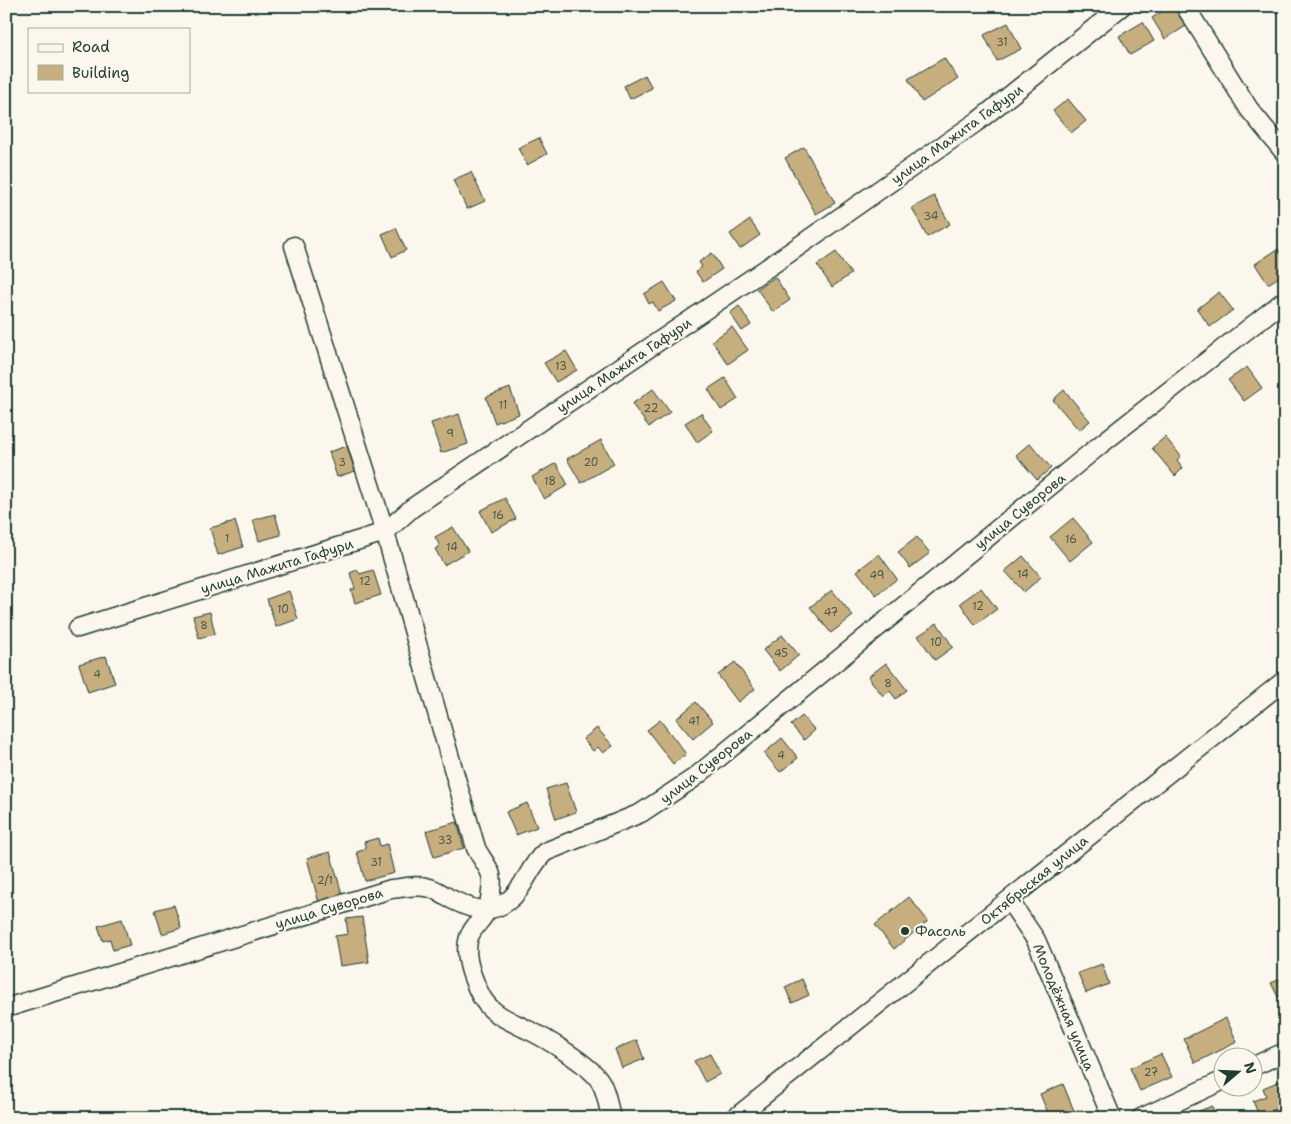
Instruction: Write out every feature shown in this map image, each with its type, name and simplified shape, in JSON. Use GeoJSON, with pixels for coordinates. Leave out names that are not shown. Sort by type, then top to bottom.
{"type":"FeatureCollection","features":[{"type":"Feature","properties":{"kind":"street","name":"улица Мажита Гафури"},"geometry":{"type":"LineString","coordinates":[[78,628],[385,532],[412,508],[780,260],[978,121],[1122,6]]}},
{"type":"Feature","properties":{"kind":"street"},"geometry":{"type":"LineString","coordinates":[[1185,6],[1249,109],[1285,153]]}},
{"type":"Feature","properties":{"kind":"street"},"geometry":{"type":"LineString","coordinates":[[294,246],[385,532],[476,848],[491,876],[487,911],[475,926],[468,939],[468,956],[472,974],[489,1008],[536,1033],[590,1070],[600,1082],[611,1118]]}},
{"type":"Feature","properties":{"kind":"street","name":"улица Суворова"},"geometry":{"type":"LineString","coordinates":[[6,1008],[391,890],[413,886],[430,888],[471,908],[487,911],[497,908],[513,897],[537,859],[545,852],[641,814],[694,778],[1092,452],[1285,300]]}},
{"type":"Feature","properties":{"kind":"street","name":"Октябрьская улица"},"geometry":{"type":"LineString","coordinates":[[736,1118],[1009,900],[1282,688]]}},
{"type":"Feature","properties":{"kind":"street","name":"Молодёжная улица"},"geometry":{"type":"LineString","coordinates":[[1009,900],[1036,940],[1112,1118]]}},
{"type":"Feature","properties":{"kind":"street"},"geometry":{"type":"LineString","coordinates":[[1264,1061],[1285,1052]]}},
{"type":"Feature","properties":{"kind":"street"},"geometry":{"type":"LineString","coordinates":[[1141,1118],[1214,1085]]}},
{"type":"Feature","properties":{"kind":"building"},"geometry":{"type":"Polygon","coordinates":[[[1173,6],[1186,26],[1165,39],[1152,18],[1173,6]]]}},
{"type":"Feature","properties":{"kind":"building"},"geometry":{"type":"Polygon","coordinates":[[[1143,22],[1154,41],[1130,55],[1119,36],[1143,22]]]}},
{"type":"Feature","properties":{"kind":"building"},"geometry":{"type":"Polygon","coordinates":[[[1008,23],[1021,49],[997,61],[984,35],[1008,23]]]}},
{"type":"Feature","properties":{"kind":"building"},"geometry":{"type":"Polygon","coordinates":[[[944,58],[958,79],[922,102],[908,79],[944,58]]]}},
{"type":"Feature","properties":{"kind":"building"},"geometry":{"type":"Polygon","coordinates":[[[645,75],[652,88],[630,99],[624,86],[645,75]]]}},
{"type":"Feature","properties":{"kind":"building"},"geometry":{"type":"Polygon","coordinates":[[[1068,99],[1086,121],[1071,133],[1053,111],[1068,99]]]}},
{"type":"Feature","properties":{"kind":"building"},"geometry":{"type":"Polygon","coordinates":[[[539,138],[547,154],[527,165],[518,148],[539,138]]]}},
{"type":"Feature","properties":{"kind":"building"},"geometry":{"type":"Polygon","coordinates":[[[804,147],[835,203],[816,214],[785,158],[804,147]]]}},
{"type":"Feature","properties":{"kind":"building"},"geometry":{"type":"Polygon","coordinates":[[[471,172],[485,201],[467,209],[453,180],[471,172]]]}},
{"type":"Feature","properties":{"kind":"building"},"geometry":{"type":"Polygon","coordinates":[[[934,196],[950,224],[927,237],[912,208],[934,196]]]}},
{"type":"Feature","properties":{"kind":"building"},"geometry":{"type":"Polygon","coordinates":[[[750,220],[760,235],[740,249],[730,234],[750,220]]]}},
{"type":"Feature","properties":{"kind":"building"},"geometry":{"type":"Polygon","coordinates":[[[396,228],[406,250],[392,257],[382,234],[396,228]]]}},
{"type":"Feature","properties":{"kind":"building"},"geometry":{"type":"Polygon","coordinates":[[[1278,249],[1285,260],[1285,273],[1268,284],[1255,264],[1278,249]]]}},
{"type":"Feature","properties":{"kind":"building"},"geometry":{"type":"Polygon","coordinates":[[[836,252],[851,274],[832,287],[817,265],[836,252]]]}},
{"type":"Feature","properties":{"kind":"building"},"geometry":{"type":"Polygon","coordinates":[[[712,253],[722,269],[703,282],[696,272],[702,267],[699,262],[712,253]]]}},
{"type":"Feature","properties":{"kind":"building"},"geometry":{"type":"Polygon","coordinates":[[[775,277],[790,300],[773,312],[757,289],[775,277]]]}},
{"type":"Feature","properties":{"kind":"building"},"geometry":{"type":"Polygon","coordinates":[[[664,282],[676,301],[658,311],[653,302],[649,304],[644,294],[664,282]]]}},
{"type":"Feature","properties":{"kind":"building"},"geometry":{"type":"Polygon","coordinates":[[[1219,292],[1233,310],[1210,327],[1197,309],[1219,292]]]}},
{"type":"Feature","properties":{"kind":"building"},"geometry":{"type":"Polygon","coordinates":[[[739,306],[751,325],[742,331],[730,313],[739,306]]]}},
{"type":"Feature","properties":{"kind":"building"},"geometry":{"type":"Polygon","coordinates":[[[732,327],[748,350],[728,364],[712,341],[732,327]]]}},
{"type":"Feature","properties":{"kind":"building"},"geometry":{"type":"Polygon","coordinates":[[[566,351],[577,370],[556,382],[544,363],[566,351]]]}},
{"type":"Feature","properties":{"kind":"building"},"geometry":{"type":"Polygon","coordinates":[[[1247,367],[1262,388],[1244,401],[1228,380],[1247,367]]]}},
{"type":"Feature","properties":{"kind":"building"},"geometry":{"type":"Polygon","coordinates":[[[725,378],[738,399],[721,410],[708,389],[725,378]]]}},
{"type":"Feature","properties":{"kind":"building"},"geometry":{"type":"Polygon","coordinates":[[[510,388],[519,414],[495,423],[486,397],[510,388]]]}},
{"type":"Feature","properties":{"kind":"building"},"geometry":{"type":"Polygon","coordinates":[[[653,389],[670,412],[649,427],[632,404],[653,389]]]}},
{"type":"Feature","properties":{"kind":"building"},"geometry":{"type":"Polygon","coordinates":[[[1064,390],[1090,421],[1079,430],[1053,400],[1064,390]]]}},
{"type":"Feature","properties":{"kind":"building"},"geometry":{"type":"Polygon","coordinates":[[[701,413],[713,431],[697,442],[685,423],[701,413]]]}},
{"type":"Feature","properties":{"kind":"building"},"geometry":{"type":"Polygon","coordinates":[[[459,414],[468,444],[441,453],[431,423],[459,414]]]}},
{"type":"Feature","properties":{"kind":"building"},"geometry":{"type":"Polygon","coordinates":[[[1165,437],[1181,456],[1177,460],[1183,468],[1175,476],[1152,448],[1165,437]]]}},
{"type":"Feature","properties":{"kind":"building"},"geometry":{"type":"Polygon","coordinates":[[[601,440],[614,464],[581,483],[567,459],[601,440]]]}},
{"type":"Feature","properties":{"kind":"building"},"geometry":{"type":"Polygon","coordinates":[[[1030,443],[1051,468],[1037,480],[1016,455],[1030,443]]]}},
{"type":"Feature","properties":{"kind":"building"},"geometry":{"type":"Polygon","coordinates":[[[347,446],[355,471],[337,477],[329,452],[347,446]]]}},
{"type":"Feature","properties":{"kind":"building"},"geometry":{"type":"Polygon","coordinates":[[[556,463],[568,485],[544,499],[532,477],[556,463]]]}},
{"type":"Feature","properties":{"kind":"building"},"geometry":{"type":"Polygon","coordinates":[[[505,498],[516,519],[491,532],[480,511],[505,498]]]}},
{"type":"Feature","properties":{"kind":"building"},"geometry":{"type":"Polygon","coordinates":[[[275,514],[281,535],[259,541],[253,520],[275,514]]]}},
{"type":"Feature","properties":{"kind":"building"},"geometry":{"type":"Polygon","coordinates":[[[1073,518],[1093,542],[1070,561],[1050,537],[1073,518]]]}},
{"type":"Feature","properties":{"kind":"building"},"geometry":{"type":"Polygon","coordinates":[[[235,521],[243,547],[218,555],[210,528],[235,521]]]}},
{"type":"Feature","properties":{"kind":"building"},"geometry":{"type":"Polygon","coordinates":[[[453,527],[468,551],[444,565],[435,549],[440,546],[435,537],[453,527]]]}},
{"type":"Feature","properties":{"kind":"building"},"geometry":{"type":"Polygon","coordinates":[[[917,537],[930,553],[910,568],[898,552],[917,537]]]}},
{"type":"Feature","properties":{"kind":"building"},"geometry":{"type":"Polygon","coordinates":[[[879,554],[897,579],[876,595],[857,571],[879,554]]]}},
{"type":"Feature","properties":{"kind":"building"},"geometry":{"type":"Polygon","coordinates":[[[1023,556],[1041,577],[1024,592],[1005,571],[1023,556]]]}},
{"type":"Feature","properties":{"kind":"building"},"geometry":{"type":"Polygon","coordinates":[[[357,570],[360,574],[373,570],[381,595],[355,603],[351,590],[355,589],[350,573],[357,570]]]}},
{"type":"Feature","properties":{"kind":"building"},"geometry":{"type":"Polygon","coordinates":[[[981,588],[997,609],[975,625],[960,603],[981,588]]]}},
{"type":"Feature","properties":{"kind":"building"},"geometry":{"type":"Polygon","coordinates":[[[832,590],[853,616],[831,633],[810,607],[832,590]]]}},
{"type":"Feature","properties":{"kind":"building"},"geometry":{"type":"Polygon","coordinates":[[[289,591],[298,619],[276,627],[267,599],[289,591]]]}},
{"type":"Feature","properties":{"kind":"building"},"geometry":{"type":"Polygon","coordinates":[[[210,612],[215,634],[199,638],[193,616],[210,612]]]}},
{"type":"Feature","properties":{"kind":"building"},"geometry":{"type":"Polygon","coordinates":[[[937,623],[953,647],[935,660],[918,636],[937,623]]]}},
{"type":"Feature","properties":{"kind":"building"},"geometry":{"type":"Polygon","coordinates":[[[782,635],[799,655],[780,671],[763,650],[782,635]]]}},
{"type":"Feature","properties":{"kind":"building"},"geometry":{"type":"Polygon","coordinates":[[[106,656],[115,683],[88,692],[79,664],[106,656]]]}},
{"type":"Feature","properties":{"kind":"building"},"geometry":{"type":"Polygon","coordinates":[[[735,662],[755,689],[738,702],[718,675],[735,662]]]}},
{"type":"Feature","properties":{"kind":"building"},"geometry":{"type":"Polygon","coordinates":[[[886,663],[907,690],[896,699],[890,691],[883,696],[868,677],[886,663]]]}},
{"type":"Feature","properties":{"kind":"building"},"geometry":{"type":"Polygon","coordinates":[[[696,702],[713,722],[693,739],[676,719],[696,702]]]}},
{"type":"Feature","properties":{"kind":"building"},"geometry":{"type":"Polygon","coordinates":[[[802,716],[815,730],[804,740],[791,725],[802,716]]]}},
{"type":"Feature","properties":{"kind":"building"},"geometry":{"type":"Polygon","coordinates":[[[660,720],[686,754],[673,764],[647,730],[660,720]]]}},
{"type":"Feature","properties":{"kind":"building"},"geometry":{"type":"Polygon","coordinates":[[[597,728],[613,746],[603,753],[598,747],[593,751],[583,739],[597,728]]]}},
{"type":"Feature","properties":{"kind":"building"},"geometry":{"type":"Polygon","coordinates":[[[782,738],[798,758],[780,772],[764,753],[782,738]]]}},
{"type":"Feature","properties":{"kind":"building"},"geometry":{"type":"Polygon","coordinates":[[[566,783],[576,812],[556,819],[546,789],[566,783]]]}},
{"type":"Feature","properties":{"kind":"building"},"geometry":{"type":"Polygon","coordinates":[[[527,803],[537,827],[516,835],[506,812],[527,803]]]}},
{"type":"Feature","properties":{"kind":"building"},"geometry":{"type":"Polygon","coordinates":[[[457,822],[464,848],[434,857],[426,831],[457,822]]]}},
{"type":"Feature","properties":{"kind":"building"},"geometry":{"type":"Polygon","coordinates":[[[378,838],[380,846],[387,844],[394,873],[365,881],[357,852],[366,849],[364,842],[378,838]]]}},
{"type":"Feature","properties":{"kind":"building"},"geometry":{"type":"Polygon","coordinates":[[[330,852],[344,901],[320,907],[307,858],[330,852]]]}},
{"type":"Feature","properties":{"kind":"building"},"geometry":{"type":"Polygon","coordinates":[[[909,897],[928,921],[894,949],[875,925],[909,897]]]}},
{"type":"Feature","properties":{"kind":"building"},"geometry":{"type":"Polygon","coordinates":[[[174,905],[181,928],[162,934],[155,910],[174,905]]]}},
{"type":"Feature","properties":{"kind":"building"},"geometry":{"type":"Polygon","coordinates":[[[362,917],[369,962],[340,966],[335,936],[348,934],[346,919],[362,917]]]}},
{"type":"Feature","properties":{"kind":"building"},"geometry":{"type":"Polygon","coordinates":[[[122,919],[130,945],[113,950],[110,939],[103,941],[98,926],[122,919]]]}},
{"type":"Feature","properties":{"kind":"building"},"geometry":{"type":"Polygon","coordinates":[[[1102,964],[1109,984],[1086,993],[1078,973],[1102,964]]]}},
{"type":"Feature","properties":{"kind":"building"},"geometry":{"type":"Polygon","coordinates":[[[1285,977],[1285,996],[1278,997],[1271,983],[1285,977]]]}},
{"type":"Feature","properties":{"kind":"building"},"geometry":{"type":"Polygon","coordinates":[[[802,979],[809,995],[792,1003],[785,987],[802,979]]]}},
{"type":"Feature","properties":{"kind":"building"},"geometry":{"type":"Polygon","coordinates":[[[1226,1018],[1237,1042],[1229,1046],[1214,1046],[1214,1054],[1195,1063],[1184,1039],[1226,1018]]]}},
{"type":"Feature","properties":{"kind":"building"},"geometry":{"type":"Polygon","coordinates":[[[637,1040],[644,1059],[622,1068],[615,1049],[637,1040]]]}},
{"type":"Feature","properties":{"kind":"building"},"geometry":{"type":"Polygon","coordinates":[[[710,1054],[720,1074],[705,1082],[694,1061],[710,1054]]]}},
{"type":"Feature","properties":{"kind":"building"},"geometry":{"type":"Polygon","coordinates":[[[1161,1054],[1172,1077],[1140,1091],[1130,1068],[1161,1054]]]}},
{"type":"Feature","properties":{"kind":"building"},"geometry":{"type":"Polygon","coordinates":[[[1285,1079],[1285,1105],[1259,1116],[1253,1101],[1266,1096],[1264,1088],[1285,1079]]]}},
{"type":"Feature","properties":{"kind":"building"},"geometry":{"type":"Polygon","coordinates":[[[1063,1084],[1077,1118],[1050,1118],[1040,1094],[1063,1084]]]}},
{"type":"Feature","properties":{"kind":"building"},"geometry":{"type":"Polygon","coordinates":[[[1212,1106],[1216,1118],[1202,1118],[1199,1111],[1212,1106]]]}},
{"type":"Feature","properties":{"kind":"place","name":"Фасоль"},"geometry":{"type":"Point","coordinates":[905,931]}}]}
